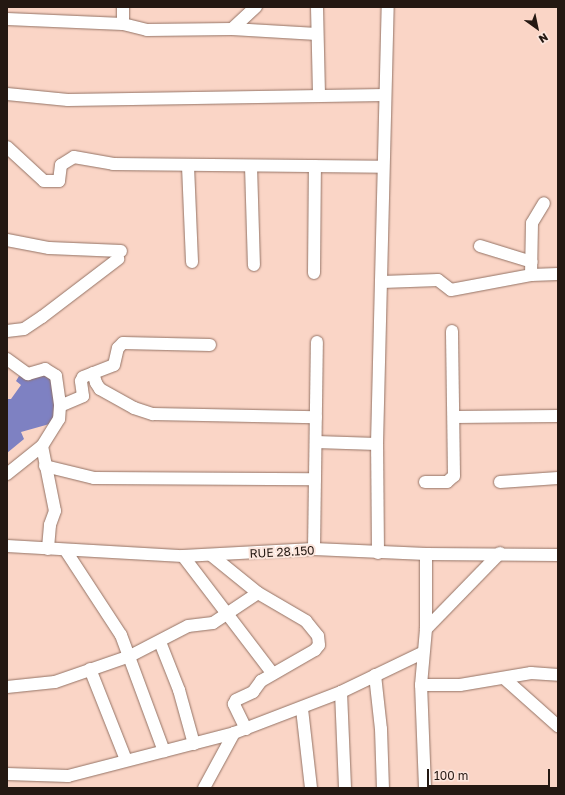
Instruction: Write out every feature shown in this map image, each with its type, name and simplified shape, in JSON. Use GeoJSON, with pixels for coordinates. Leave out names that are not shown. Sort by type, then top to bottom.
{"type":"FeatureCollection","features":[{"type":"Feature","properties":{"kind":"street"},"geometry":{"type":"LineString","coordinates":[[123,7],[123,24]]}},
{"type":"Feature","properties":{"kind":"street"},"geometry":{"type":"LineString","coordinates":[[232,29],[256,7]]}},
{"type":"Feature","properties":{"kind":"street"},"geometry":{"type":"LineString","coordinates":[[317,7],[318,96]]}},
{"type":"Feature","properties":{"kind":"street"},"geometry":{"type":"LineString","coordinates":[[378,553],[377,444],[388,7]]}},
{"type":"Feature","properties":{"kind":"street"},"geometry":{"type":"LineString","coordinates":[[7,18],[123,24],[147,30],[232,29],[317,34]]}},
{"type":"Feature","properties":{"kind":"street"},"geometry":{"type":"LineString","coordinates":[[7,94],[68,100],[385,95]]}},
{"type":"Feature","properties":{"kind":"street"},"geometry":{"type":"LineString","coordinates":[[7,147],[44,181],[59,181],[61,165],[74,157],[113,164],[383,167]]}},
{"type":"Feature","properties":{"kind":"street"},"geometry":{"type":"LineString","coordinates":[[188,166],[192,262]]}},
{"type":"Feature","properties":{"kind":"street"},"geometry":{"type":"LineString","coordinates":[[252,166],[254,265]]}},
{"type":"Feature","properties":{"kind":"street"},"geometry":{"type":"LineString","coordinates":[[314,273],[315,166]]}},
{"type":"Feature","properties":{"kind":"street"},"geometry":{"type":"LineString","coordinates":[[532,275],[532,223],[544,203]]}},
{"type":"Feature","properties":{"kind":"street"},"geometry":{"type":"LineString","coordinates":[[7,240],[49,248],[120,255],[36,321],[24,329],[7,331]]}},
{"type":"Feature","properties":{"kind":"street"},"geometry":{"type":"LineString","coordinates":[[480,246],[532,262]]}},
{"type":"Feature","properties":{"kind":"street"},"geometry":{"type":"LineString","coordinates":[[382,282],[438,280],[451,290],[532,275],[558,274]]}},
{"type":"Feature","properties":{"kind":"street"},"geometry":{"type":"LineString","coordinates":[[425,482],[447,482],[454,476],[452,331]]}},
{"type":"Feature","properties":{"kind":"street"},"geometry":{"type":"LineString","coordinates":[[314,549],[317,342]]}},
{"type":"Feature","properties":{"kind":"street"},"geometry":{"type":"LineString","coordinates":[[60,406],[83,396],[81,381],[83,377],[114,365],[118,348],[123,343],[210,345]]}},
{"type":"Feature","properties":{"kind":"street"},"geometry":{"type":"LineString","coordinates":[[7,359],[28,374],[45,369],[56,376],[60,406],[59,419],[42,446],[7,474]]}},
{"type":"Feature","properties":{"kind":"street"},"geometry":{"type":"LineString","coordinates":[[93,373],[100,389],[134,408],[153,414],[316,417]]}},
{"type":"Feature","properties":{"kind":"street"},"geometry":{"type":"LineString","coordinates":[[454,416],[558,416]]}},
{"type":"Feature","properties":{"kind":"street"},"geometry":{"type":"LineString","coordinates":[[316,442],[377,444]]}},
{"type":"Feature","properties":{"kind":"street"},"geometry":{"type":"LineString","coordinates":[[42,446],[55,511],[50,525],[48,549]]}},
{"type":"Feature","properties":{"kind":"street"},"geometry":{"type":"LineString","coordinates":[[45,466],[94,478],[315,478]]}},
{"type":"Feature","properties":{"kind":"street"},"geometry":{"type":"LineString","coordinates":[[500,482],[558,478]]}},
{"type":"Feature","properties":{"kind":"street","name":"RUE 28.150"},"geometry":{"type":"LineString","coordinates":[[7,546],[66,551],[183,556],[314,549],[378,553],[500,553],[558,555]]}},
{"type":"Feature","properties":{"kind":"street"},"geometry":{"type":"LineString","coordinates":[[66,551],[102,603],[130,656],[164,751]]}},
{"type":"Feature","properties":{"kind":"street"},"geometry":{"type":"LineString","coordinates":[[426,629],[500,553]]}},
{"type":"Feature","properties":{"kind":"street"},"geometry":{"type":"LineString","coordinates":[[425,788],[421,685],[422,653],[426,629],[426,554]]}},
{"type":"Feature","properties":{"kind":"street"},"geometry":{"type":"LineString","coordinates":[[204,788],[240,731],[235,702],[253,692],[259,682],[315,650],[319,645],[318,636],[301,617],[258,593],[211,555]]}},
{"type":"Feature","properties":{"kind":"street"},"geometry":{"type":"LineString","coordinates":[[183,556],[229,614],[273,674]]}},
{"type":"Feature","properties":{"kind":"street"},"geometry":{"type":"LineString","coordinates":[[7,687],[54,682],[130,656],[160,642],[188,626],[211,623],[229,614],[258,593]]}},
{"type":"Feature","properties":{"kind":"street"},"geometry":{"type":"LineString","coordinates":[[160,642],[179,690],[194,744]]}},
{"type":"Feature","properties":{"kind":"street"},"geometry":{"type":"LineString","coordinates":[[7,774],[68,776],[240,731],[302,709],[422,653]]}},
{"type":"Feature","properties":{"kind":"street"},"geometry":{"type":"LineString","coordinates":[[90,669],[126,760]]}},
{"type":"Feature","properties":{"kind":"street"},"geometry":{"type":"LineString","coordinates":[[421,685],[460,685],[505,679],[531,672],[554,673]]}},
{"type":"Feature","properties":{"kind":"street"},"geometry":{"type":"LineString","coordinates":[[375,675],[381,729],[383,788]]}},
{"type":"Feature","properties":{"kind":"street"},"geometry":{"type":"LineString","coordinates":[[505,679],[558,726]]}},
{"type":"Feature","properties":{"kind":"street"},"geometry":{"type":"LineString","coordinates":[[341,692],[345,788]]}},
{"type":"Feature","properties":{"kind":"street"},"geometry":{"type":"LineString","coordinates":[[302,709],[311,788]]}},
{"type":"Feature","properties":{"kind":"water"},"geometry":{"type":"Polygon","coordinates":[[[42,374],[56,383],[53,423],[21,432],[24,439],[7,453],[7,399],[11,399],[21,385],[16,381],[19,376],[34,378],[42,374]]]}}]}
